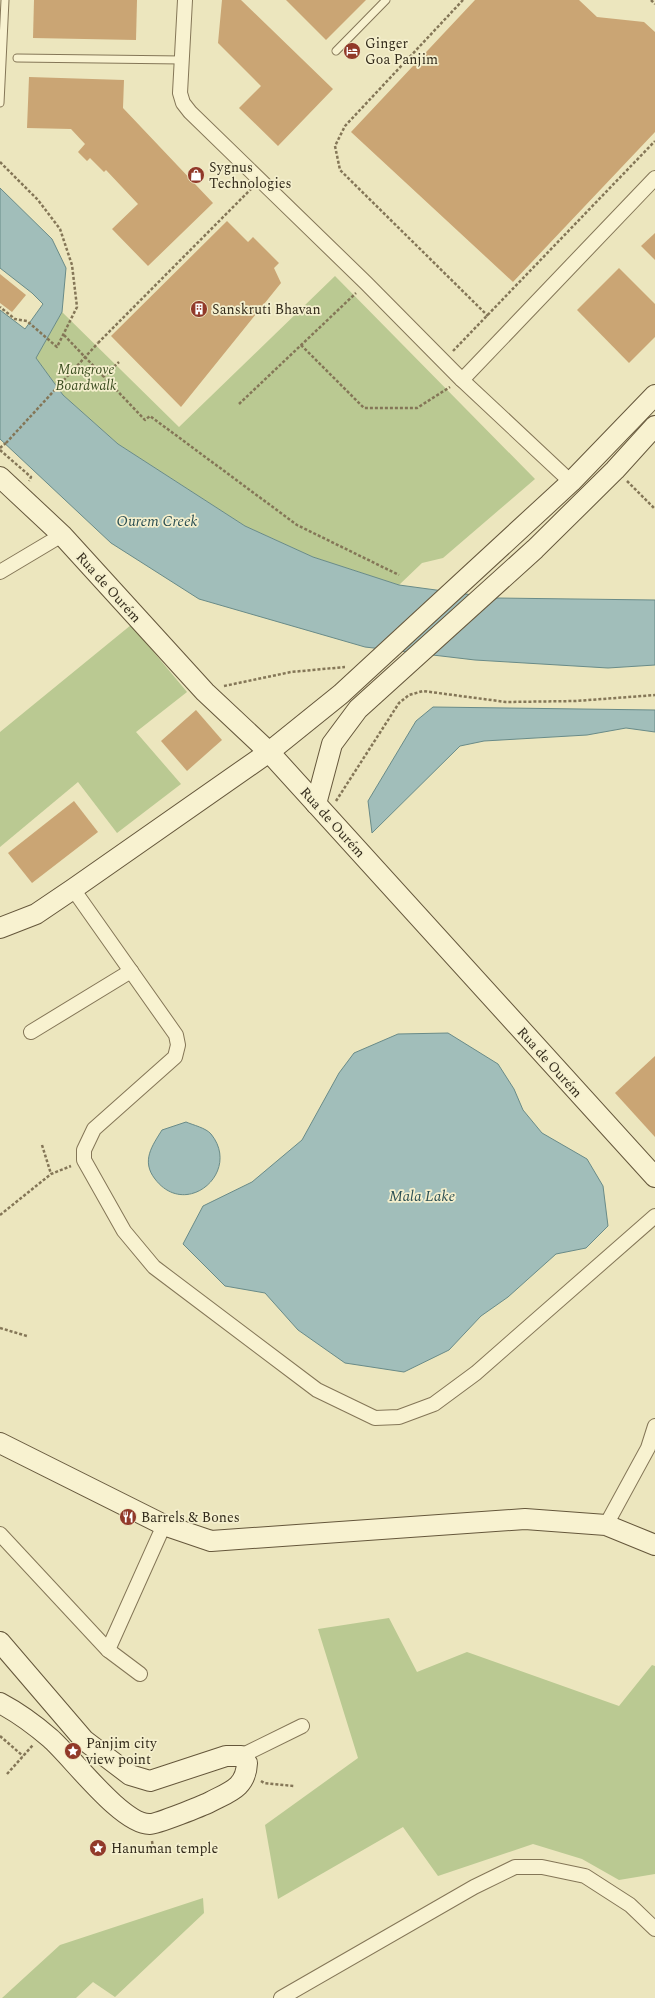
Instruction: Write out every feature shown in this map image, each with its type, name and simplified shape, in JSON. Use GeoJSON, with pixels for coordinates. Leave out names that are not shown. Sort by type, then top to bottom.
{"type":"FeatureCollection","features":[{"type":"Feature","properties":{"kind":"street"},"geometry":{"type":"LineString","coordinates":[[185,0],[180,93],[183,103],[190,112],[262,179],[462,380],[571,482]]}},
{"type":"Feature","properties":{"kind":"street"},"geometry":{"type":"LineString","coordinates":[[462,380],[655,178]]}},
{"type":"Feature","properties":{"kind":"street"},"geometry":{"type":"LineString","coordinates":[[0,928],[36,914],[73,889],[269,752],[341,694],[571,482],[655,395]]}},
{"type":"Feature","properties":{"kind":"street"},"geometry":{"type":"LineString","coordinates":[[321,810],[332,744],[358,709],[535,549],[615,470],[655,426]]}},
{"type":"Feature","properties":{"kind":"street"},"geometry":{"type":"LineString","coordinates":[[620,431],[635,447]]}},
{"type":"Feature","properties":{"kind":"street","name":"Rua de Ourém"},"geometry":{"type":"LineString","coordinates":[[0,477],[62,535],[205,692],[269,752],[652,1169]]}},
{"type":"Feature","properties":{"kind":"street"},"geometry":{"type":"LineString","coordinates":[[0,572],[62,535]]}},
{"type":"Feature","properties":{"kind":"street"},"geometry":{"type":"LineString","coordinates":[[73,889],[176,1035],[178,1045],[175,1057],[94,1129],[84,1150],[84,1160],[124,1231],[154,1267],[317,1390],[375,1418],[399,1417],[434,1404],[476,1373],[655,1216]]}},
{"type":"Feature","properties":{"kind":"street"},"geometry":{"type":"LineString","coordinates":[[31,1032],[131,971]]}},
{"type":"Feature","properties":{"kind":"street"},"geometry":{"type":"LineString","coordinates":[[606,1525],[648,1448],[655,1426]]}},
{"type":"Feature","properties":{"kind":"street"},"geometry":{"type":"LineString","coordinates":[[0,1443],[164,1526],[211,1541],[525,1519],[606,1525],[655,1545]]}},
{"type":"Feature","properties":{"kind":"street"},"geometry":{"type":"LineString","coordinates":[[108,1650],[164,1526]]}},
{"type":"Feature","properties":{"kind":"street"},"geometry":{"type":"LineString","coordinates":[[0,1534],[108,1650],[140,1674]]}},
{"type":"Feature","properties":{"kind":"street"},"geometry":{"type":"LineString","coordinates":[[0,1642],[84,1740],[130,1775],[150,1781],[226,1756],[244,1764]]}},
{"type":"Feature","properties":{"kind":"street"},"geometry":{"type":"LineString","coordinates":[[0,1702],[50,1738],[111,1802],[139,1822],[150,1824],[204,1805],[240,1786],[244,1764],[302,1726]]}},
{"type":"Feature","properties":{"kind":"street"},"geometry":{"type":"LineString","coordinates":[[281,1998],[474,1887],[515,1867],[542,1867],[586,1876],[630,1905],[655,1929]]}},
{"type":"Feature","properties":{"kind":"lane"},"geometry":{"type":"LineString","coordinates":[[0,103],[5,0]]}},
{"type":"Feature","properties":{"kind":"lane"},"geometry":{"type":"LineString","coordinates":[[336,51],[386,0]]}},
{"type":"Feature","properties":{"kind":"lane"},"geometry":{"type":"LineString","coordinates":[[17,58],[182,60]]}},
{"type":"Feature","properties":{"kind":"path"},"geometry":{"type":"LineString","coordinates":[[463,0],[345,126],[335,146],[340,170],[488,316]]}},
{"type":"Feature","properties":{"kind":"path"},"geometry":{"type":"LineString","coordinates":[[652,0],[655,4]]}},
{"type":"Feature","properties":{"kind":"path"},"geometry":{"type":"LineString","coordinates":[[443,361],[655,141]]}},
{"type":"Feature","properties":{"kind":"path"},"geometry":{"type":"LineString","coordinates":[[0,162],[38,200],[60,229],[72,264],[77,307],[57,347],[27,321],[15,319],[0,307]]}},
{"type":"Feature","properties":{"kind":"path"},"geometry":{"type":"LineString","coordinates":[[27,487],[31,477],[0,449],[98,343],[262,179]]}},
{"type":"Feature","properties":{"kind":"path"},"geometry":{"type":"LineString","coordinates":[[239,404],[366,283]]}},
{"type":"Feature","properties":{"kind":"path"},"geometry":{"type":"LineString","coordinates":[[64,335],[145,420],[150,416],[297,526],[400,574]]}},
{"type":"Feature","properties":{"kind":"path"},"geometry":{"type":"LineString","coordinates":[[301,345],[364,408],[417,408],[462,380]]}},
{"type":"Feature","properties":{"kind":"path"},"geometry":{"type":"LineString","coordinates":[[103,377],[119,362]]}},
{"type":"Feature","properties":{"kind":"path"},"geometry":{"type":"LineString","coordinates":[[615,470],[655,509]]}},
{"type":"Feature","properties":{"kind":"path"},"geometry":{"type":"LineString","coordinates":[[205,692],[225,686],[291,672],[350,666]]}},
{"type":"Feature","properties":{"kind":"path"},"geometry":{"type":"LineString","coordinates":[[321,810],[399,703],[409,695],[423,691],[506,702],[576,701],[655,696]]}},
{"type":"Feature","properties":{"kind":"path"},"geometry":{"type":"LineString","coordinates":[[42,1145],[51,1174]]}},
{"type":"Feature","properties":{"kind":"path"},"geometry":{"type":"LineString","coordinates":[[0,1215],[51,1174],[84,1160]]}},
{"type":"Feature","properties":{"kind":"path"},"geometry":{"type":"LineString","coordinates":[[0,1328],[27,1336]]}},
{"type":"Feature","properties":{"kind":"path"},"geometry":{"type":"LineString","coordinates":[[0,1736],[23,1756]]}},
{"type":"Feature","properties":{"kind":"path"},"geometry":{"type":"LineString","coordinates":[[7,1774],[36,1741]]}},
{"type":"Feature","properties":{"kind":"path"},"geometry":{"type":"LineString","coordinates":[[244,1764],[264,1783],[294,1786]]}},
{"type":"Feature","properties":{"kind":"green space","name":"Mangrove Boardwalk"},"geometry":{"type":"Polygon","coordinates":[[[335,276],[535,479],[443,558],[422,563],[399,585],[313,557],[245,526],[118,444],[63,395],[36,358],[62,312],[179,427],[335,276]]]}},
{"type":"Feature","properties":{"kind":"green space"},"geometry":{"type":"Polygon","coordinates":[[[131,625],[187,692],[136,732],[181,784],[117,833],[78,782],[0,847],[0,732],[131,625]]]}},
{"type":"Feature","properties":{"kind":"green space"},"geometry":{"type":"Polygon","coordinates":[[[389,1618],[417,1672],[467,1652],[619,1706],[652,1665],[655,1666],[655,1874],[619,1880],[582,1859],[533,1844],[438,1876],[403,1827],[278,1899],[265,1825],[358,1758],[318,1629],[389,1618]]]}},
{"type":"Feature","properties":{"kind":"green space"},"geometry":{"type":"Polygon","coordinates":[[[203,1898],[204,1913],[115,1997],[93,1982],[76,1998],[2,1998],[60,1945],[203,1898]]]}},
{"type":"Feature","properties":{"kind":"water","name":"Ourem Creek"},"geometry":{"type":"Polygon","coordinates":[[[0,188],[52,239],[66,268],[62,312],[36,358],[63,395],[118,444],[245,526],[313,557],[399,585],[495,598],[655,600],[655,665],[608,668],[475,660],[365,647],[199,599],[111,543],[0,439],[0,310],[25,329],[43,304],[32,293],[0,268],[0,188]]]}},
{"type":"Feature","properties":{"kind":"water"},"geometry":{"type":"Polygon","coordinates":[[[433,707],[655,710],[655,732],[626,728],[587,735],[484,741],[460,746],[372,833],[368,801],[416,721],[433,707]]]}},
{"type":"Feature","properties":{"kind":"water","name":"Mala Lake"},"geometry":{"type":"Polygon","coordinates":[[[448,1033],[498,1064],[514,1089],[523,1110],[542,1133],[587,1159],[603,1186],[608,1226],[586,1248],[556,1254],[508,1297],[481,1316],[449,1350],[404,1372],[345,1363],[298,1330],[265,1293],[225,1286],[183,1244],[203,1206],[252,1182],[302,1140],[339,1073],[354,1053],[398,1034],[448,1033]]]}},
{"type":"Feature","properties":{"kind":"water"},"geometry":{"type":"Polygon","coordinates":[[[186,1122],[203,1128],[211,1134],[219,1149],[220,1163],[215,1176],[206,1186],[195,1193],[181,1195],[168,1190],[155,1179],[151,1172],[148,1160],[152,1148],[162,1130],[186,1122]]]}},
{"type":"Feature","properties":{"kind":"building"},"geometry":{"type":"Polygon","coordinates":[[[34,0],[137,0],[136,40],[33,38],[34,0]]]}},
{"type":"Feature","properties":{"kind":"building"},"geometry":{"type":"Polygon","coordinates":[[[222,0],[241,0],[333,89],[278,146],[239,108],[261,86],[218,43],[222,0]]]}},
{"type":"Feature","properties":{"kind":"building"},"geometry":{"type":"Polygon","coordinates":[[[286,0],[366,0],[326,40],[286,0]]]}},
{"type":"Feature","properties":{"kind":"building"},"geometry":{"type":"Polygon","coordinates":[[[475,0],[579,0],[597,17],[644,22],[655,32],[655,132],[513,282],[351,132],[475,0]]]}},
{"type":"Feature","properties":{"kind":"building"},"geometry":{"type":"Polygon","coordinates":[[[29,77],[124,80],[123,108],[213,203],[148,266],[112,229],[138,204],[106,170],[104,172],[90,158],[87,161],[78,152],[85,144],[71,129],[27,128],[29,77]]]}},
{"type":"Feature","properties":{"kind":"building","name":"Sanskruti Bhavan"},"geometry":{"type":"Polygon","coordinates":[[[227,221],[248,242],[253,237],[279,263],[274,268],[281,283],[181,407],[111,336],[227,221]]]}},
{"type":"Feature","properties":{"kind":"building"},"geometry":{"type":"Polygon","coordinates":[[[655,233],[655,260],[641,246],[655,233]]]}},
{"type":"Feature","properties":{"kind":"building"},"geometry":{"type":"Polygon","coordinates":[[[619,268],[655,304],[655,337],[629,363],[577,310],[619,268]]]}},
{"type":"Feature","properties":{"kind":"building"},"geometry":{"type":"Polygon","coordinates":[[[0,274],[26,295],[12,312],[0,303],[0,274]]]}},
{"type":"Feature","properties":{"kind":"building"},"geometry":{"type":"Polygon","coordinates":[[[196,710],[222,740],[187,771],[161,741],[196,710]]]}},
{"type":"Feature","properties":{"kind":"building"},"geometry":{"type":"Polygon","coordinates":[[[74,801],[98,832],[32,883],[8,853],[74,801]]]}},
{"type":"Feature","properties":{"kind":"building"},"geometry":{"type":"Polygon","coordinates":[[[655,1056],[655,1137],[615,1093],[655,1056]]]}},
{"type":"Feature","properties":{"kind":"place","name":"Ginger Goa Panjim"},"geometry":{"type":"Point","coordinates":[352,51]}},
{"type":"Feature","properties":{"kind":"place","name":"Sygnus Technologies"},"geometry":{"type":"Point","coordinates":[196,175]}},
{"type":"Feature","properties":{"kind":"place","name":"Sanskruti Bhavan"},"geometry":{"type":"Point","coordinates":[199,309]}},
{"type":"Feature","properties":{"kind":"place","name":"Barrels & Bones"},"geometry":{"type":"Point","coordinates":[128,1517]}},
{"type":"Feature","properties":{"kind":"place","name":"Panjim city view point"},"geometry":{"type":"Point","coordinates":[73,1751]}},
{"type":"Feature","properties":{"kind":"place","name":"Hanuman temple"},"geometry":{"type":"Point","coordinates":[98,1848]}}]}
